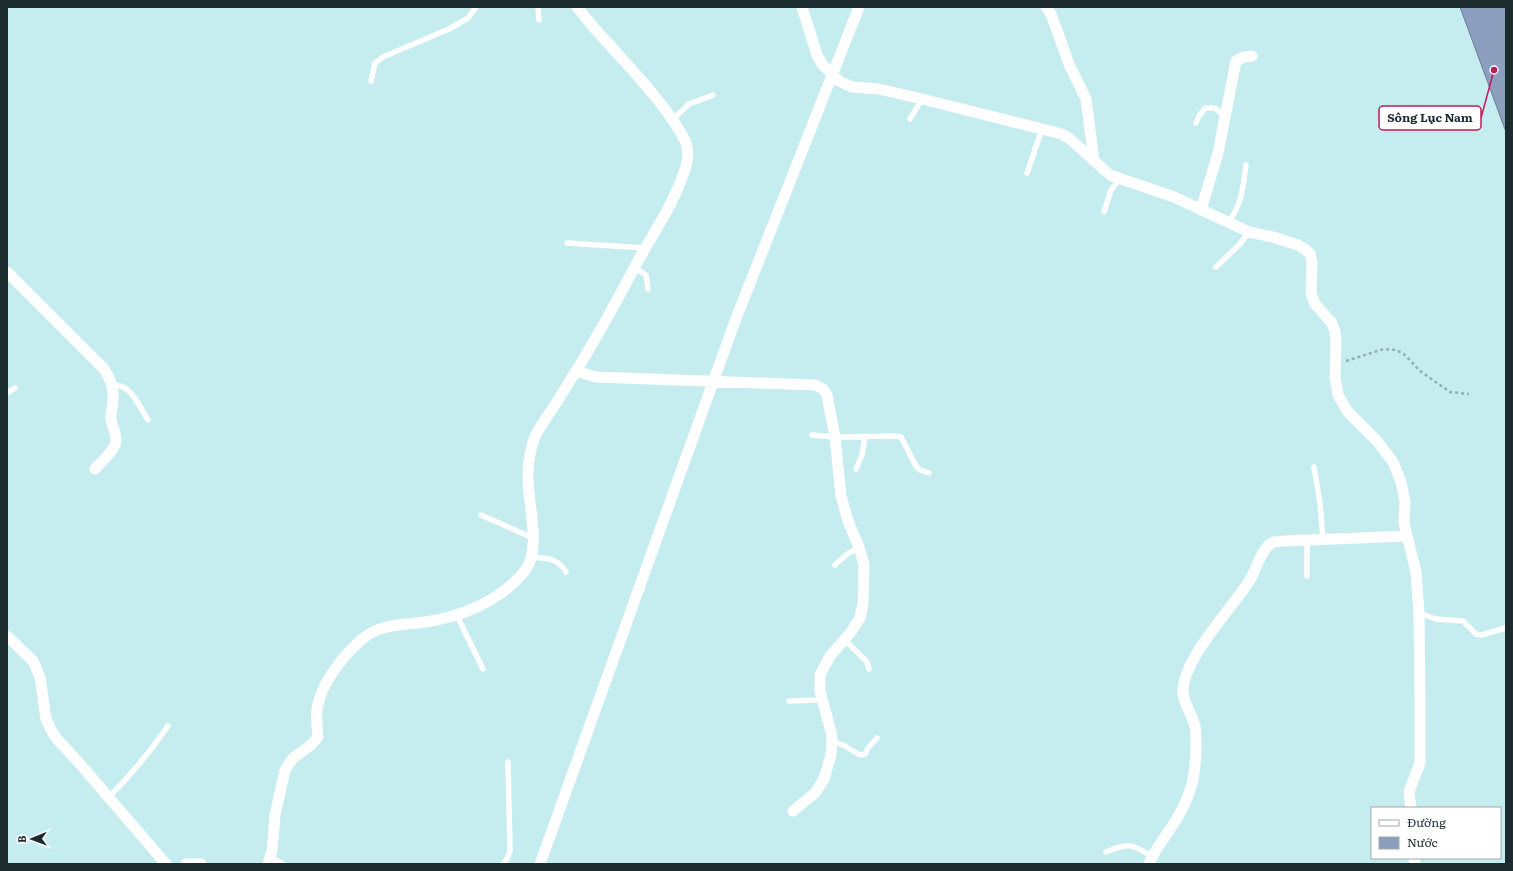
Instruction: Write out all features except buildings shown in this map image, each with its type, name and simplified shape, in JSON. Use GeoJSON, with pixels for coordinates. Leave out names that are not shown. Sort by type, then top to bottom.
{"type":"FeatureCollection","features":[{"type":"Feature","properties":{"kind":"street"},"geometry":{"type":"LineString","coordinates":[[269,861],[272,851],[275,815],[285,770],[293,758],[311,746],[318,737],[317,710],[319,702],[326,685],[344,656],[364,637],[380,628],[457,616],[499,596],[524,572],[530,564],[533,538],[528,478],[528,459],[535,436],[576,371],[672,202],[685,167],[688,154],[687,146],[672,120],[654,95],[605,41],[577,7]]}},
{"type":"Feature","properties":{"kind":"street"},"geometry":{"type":"LineString","coordinates":[[802,7],[817,55],[822,64],[839,82],[852,87],[879,89],[922,99],[1062,134],[1070,139],[1110,175],[1174,197],[1249,232],[1273,237],[1298,245],[1310,254],[1312,263],[1311,293],[1315,304],[1332,324],[1335,332],[1335,377],[1338,395],[1348,412],[1377,441],[1393,462],[1401,482],[1405,502],[1404,523],[1416,572],[1419,613],[1420,763],[1409,793],[1411,807]]}},
{"type":"Feature","properties":{"kind":"street"},"geometry":{"type":"LineString","coordinates":[[540,864],[735,321],[859,7]]}},
{"type":"Feature","properties":{"kind":"street"},"geometry":{"type":"LineString","coordinates":[[1046,7],[1051,14],[1064,52],[1086,99],[1094,160]]}},
{"type":"Feature","properties":{"kind":"street"},"geometry":{"type":"LineString","coordinates":[[1201,210],[1218,152],[1236,62],[1244,57],[1252,56]]}},
{"type":"Feature","properties":{"kind":"street"},"geometry":{"type":"LineString","coordinates":[[7,272],[104,369],[109,376],[112,385],[113,398],[111,420],[115,431],[116,443],[114,448],[95,469]]}},
{"type":"Feature","properties":{"kind":"street"},"geometry":{"type":"LineString","coordinates":[[576,371],[596,377],[815,385],[823,389],[827,395],[835,437],[841,496],[848,521],[864,565],[863,604],[860,618],[852,632],[830,656],[820,675],[820,691],[832,736],[831,755],[824,779],[815,793],[793,811]]}},
{"type":"Feature","properties":{"kind":"street"},"geometry":{"type":"LineString","coordinates":[[1150,861],[1177,819],[1192,786],[1196,751],[1194,726],[1184,696],[1186,676],[1198,653],[1220,619],[1249,582],[1264,550],[1274,542],[1407,536]]}},
{"type":"Feature","properties":{"kind":"street"},"geometry":{"type":"LineString","coordinates":[[7,636],[33,661],[40,676],[46,719],[50,730],[57,740],[166,864]]}},
{"type":"Feature","properties":{"kind":"street"},"geometry":{"type":"LineString","coordinates":[[186,864],[201,864]]}},
{"type":"Feature","properties":{"kind":"lane"},"geometry":{"type":"LineString","coordinates":[[371,81],[375,63],[383,57],[449,29],[468,18],[476,7]]}},
{"type":"Feature","properties":{"kind":"lane"},"geometry":{"type":"LineString","coordinates":[[538,7],[539,20]]}},
{"type":"Feature","properties":{"kind":"lane"},"geometry":{"type":"LineString","coordinates":[[672,120],[689,104],[713,94]]}},
{"type":"Feature","properties":{"kind":"lane"},"geometry":{"type":"LineString","coordinates":[[910,119],[922,99]]}},
{"type":"Feature","properties":{"kind":"lane"},"geometry":{"type":"LineString","coordinates":[[1196,123],[1205,108],[1215,108],[1226,118]]}},
{"type":"Feature","properties":{"kind":"lane"},"geometry":{"type":"LineString","coordinates":[[1027,173],[1042,128]]}},
{"type":"Feature","properties":{"kind":"lane"},"geometry":{"type":"LineString","coordinates":[[1228,222],[1235,214],[1240,202],[1246,165]]}},
{"type":"Feature","properties":{"kind":"lane"},"geometry":{"type":"LineString","coordinates":[[1104,212],[1111,190],[1120,178]]}},
{"type":"Feature","properties":{"kind":"lane"},"geometry":{"type":"LineString","coordinates":[[1216,267],[1239,245],[1249,232]]}},
{"type":"Feature","properties":{"kind":"lane"},"geometry":{"type":"LineString","coordinates":[[567,243],[646,248]]}},
{"type":"Feature","properties":{"kind":"lane"},"geometry":{"type":"LineString","coordinates":[[633,271],[640,271],[646,275],[648,289]]}},
{"type":"Feature","properties":{"kind":"lane"},"geometry":{"type":"LineString","coordinates":[[112,385],[120,385],[130,390],[148,420]]}},
{"type":"Feature","properties":{"kind":"lane"},"geometry":{"type":"LineString","coordinates":[[7,393],[15,388]]}},
{"type":"Feature","properties":{"kind":"lane"},"geometry":{"type":"LineString","coordinates":[[812,435],[835,437],[901,437],[912,461],[920,470],[929,473]]}},
{"type":"Feature","properties":{"kind":"lane"},"geometry":{"type":"LineString","coordinates":[[856,469],[862,455],[865,437]]}},
{"type":"Feature","properties":{"kind":"lane"},"geometry":{"type":"LineString","coordinates":[[1314,467],[1320,503],[1323,539]]}},
{"type":"Feature","properties":{"kind":"lane"},"geometry":{"type":"LineString","coordinates":[[481,515],[533,538]]}},
{"type":"Feature","properties":{"kind":"lane"},"geometry":{"type":"LineString","coordinates":[[1307,540],[1307,576]]}},
{"type":"Feature","properties":{"kind":"lane"},"geometry":{"type":"LineString","coordinates":[[836,565],[846,555],[858,547]]}},
{"type":"Feature","properties":{"kind":"lane"},"geometry":{"type":"LineString","coordinates":[[531,557],[546,558],[557,562],[562,565],[566,572]]}},
{"type":"Feature","properties":{"kind":"lane"},"geometry":{"type":"LineString","coordinates":[[1419,613],[1436,619],[1462,621],[1476,634],[1481,635],[1506,628]]}},
{"type":"Feature","properties":{"kind":"lane"},"geometry":{"type":"LineString","coordinates":[[457,616],[483,669]]}},
{"type":"Feature","properties":{"kind":"lane"},"geometry":{"type":"LineString","coordinates":[[845,640],[867,662],[869,669]]}},
{"type":"Feature","properties":{"kind":"lane"},"geometry":{"type":"LineString","coordinates":[[789,701],[822,700]]}},
{"type":"Feature","properties":{"kind":"lane"},"geometry":{"type":"LineString","coordinates":[[108,797],[128,778],[152,750],[168,726]]}},
{"type":"Feature","properties":{"kind":"lane"},"geometry":{"type":"LineString","coordinates":[[832,741],[845,746],[860,755],[865,754],[877,738]]}},
{"type":"Feature","properties":{"kind":"lane"},"geometry":{"type":"LineString","coordinates":[[503,864],[510,851],[508,762]]}},
{"type":"Feature","properties":{"kind":"lane"},"geometry":{"type":"LineString","coordinates":[[1106,852],[1122,846],[1131,846],[1142,850],[1150,861]]}},
{"type":"Feature","properties":{"kind":"lane"},"geometry":{"type":"LineString","coordinates":[[269,861],[284,864]]}},
{"type":"Feature","properties":{"kind":"path"},"geometry":{"type":"LineString","coordinates":[[1336,364],[1384,349],[1396,350],[1404,354],[1420,371],[1450,392],[1469,394]]}},
{"type":"Feature","properties":{"kind":"water"},"geometry":{"type":"Polygon","coordinates":[[[1460,7],[1506,7],[1506,132],[1460,7]]]}},
{"type":"Feature","properties":{"kind":"place","name":"Sông Lục Nam"},"geometry":{"type":"Point","coordinates":[1494,70]}}]}
